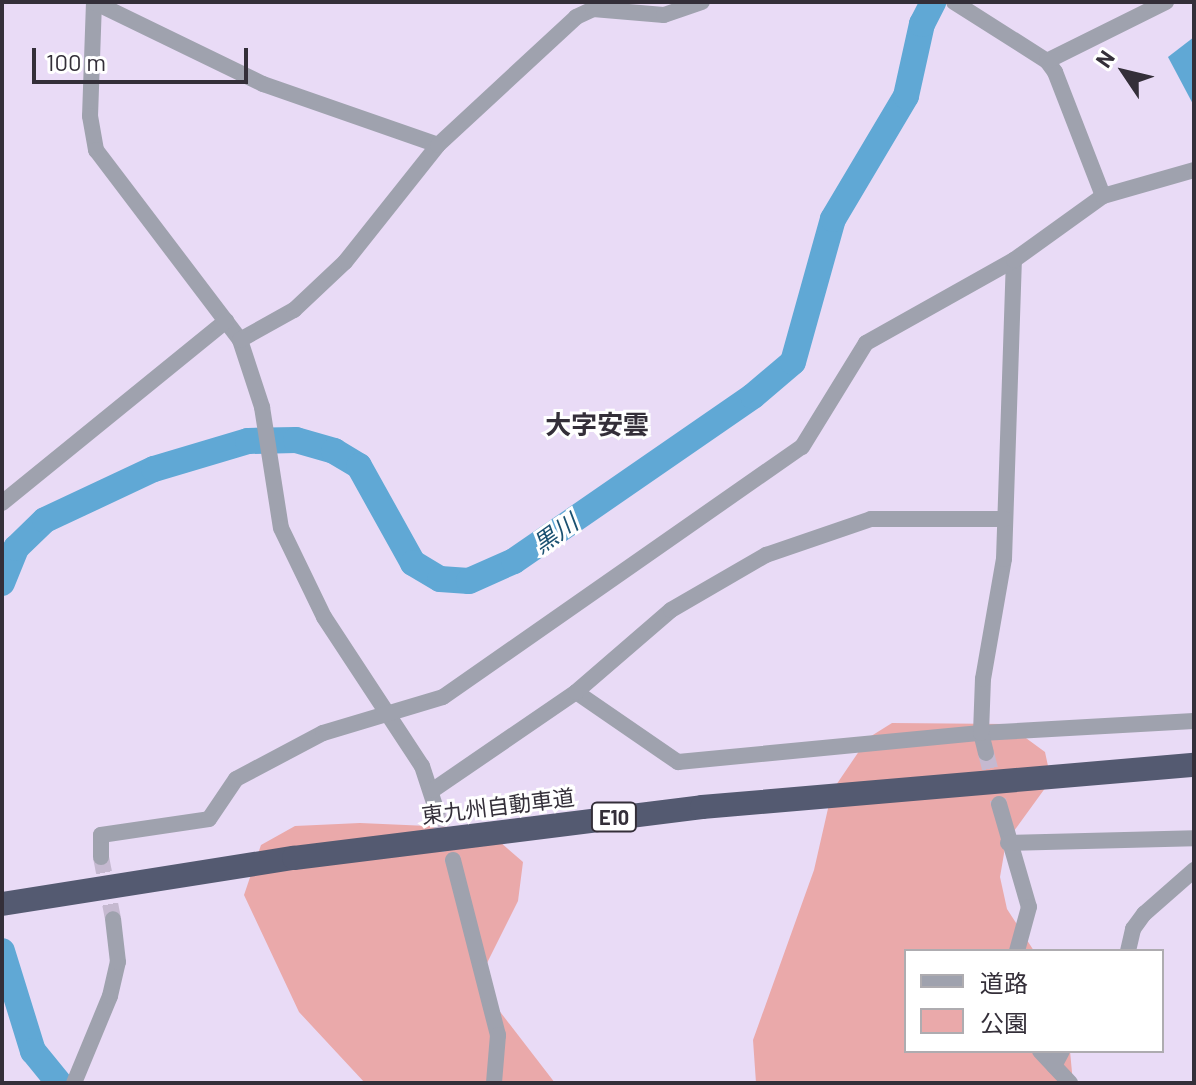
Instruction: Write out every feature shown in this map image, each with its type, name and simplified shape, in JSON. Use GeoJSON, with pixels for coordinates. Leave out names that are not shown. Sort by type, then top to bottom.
{"type":"FeatureCollection","features":[{"type":"Feature","properties":{"kind":"highway","name":"東九州自動車道"},"geometry":{"type":"LineString","coordinates":[[2,904],[294,858],[702,807],[1194,765]]}},
{"type":"Feature","properties":{"kind":"street"},"geometry":{"type":"LineString","coordinates":[[437,812],[433,790],[390,716],[324,617],[281,528],[254,371],[240,340],[96,150],[90,116],[94,2],[263,84],[438,145]]}},
{"type":"Feature","properties":{"kind":"street"},"geometry":{"type":"LineString","coordinates":[[240,340],[294,310],[345,262],[438,145],[534,51],[592,5],[664,15],[702,2]]}},
{"type":"Feature","properties":{"kind":"street"},"geometry":{"type":"LineString","coordinates":[[954,2],[1047,61],[1072,106],[1103,196]]}},
{"type":"Feature","properties":{"kind":"street"},"geometry":{"type":"LineString","coordinates":[[1047,61],[1166,2]]}},
{"type":"Feature","properties":{"kind":"street"},"geometry":{"type":"LineString","coordinates":[[101,857],[101,835],[209,819],[236,779],[323,733],[390,716],[443,697],[802,447],[866,343],[1014,260],[1103,196],[1194,170]]}},
{"type":"Feature","properties":{"kind":"street"},"geometry":{"type":"LineString","coordinates":[[986,753],[981,733],[983,679],[1004,559],[1014,260]]}},
{"type":"Feature","properties":{"kind":"street"},"geometry":{"type":"LineString","coordinates":[[2,503],[226,321]]}},
{"type":"Feature","properties":{"kind":"street"},"geometry":{"type":"LineString","coordinates":[[433,790],[576,692],[671,610],[766,555],[871,519],[1004,519]]}},
{"type":"Feature","properties":{"kind":"street"},"geometry":{"type":"LineString","coordinates":[[576,692],[678,762],[981,733],[1194,721]]}},
{"type":"Feature","properties":{"kind":"street"},"geometry":{"type":"LineString","coordinates":[[999,804],[1029,907],[1018,949]]}},
{"type":"Feature","properties":{"kind":"street"},"geometry":{"type":"LineString","coordinates":[[1008,843],[1194,838]]}},
{"type":"Feature","properties":{"kind":"street"},"geometry":{"type":"LineString","coordinates":[[453,860],[498,1035],[494,1083]]}},
{"type":"Feature","properties":{"kind":"street"},"geometry":{"type":"LineString","coordinates":[[1128,949],[1133,929],[1144,914],[1194,870]]}},
{"type":"Feature","properties":{"kind":"street"},"geometry":{"type":"LineString","coordinates":[[74,1083],[110,996],[118,962],[113,919]]}},
{"type":"Feature","properties":{"kind":"street"},"geometry":{"type":"LineString","coordinates":[[1058,1058],[1070,1083]]}},
{"type":"Feature","properties":{"kind":"green space"},"geometry":{"type":"Polygon","coordinates":[[[892,723],[1007,724],[1045,752],[1051,780],[1006,842],[1000,877],[1007,909],[1033,949],[904,949],[904,1053],[1070,1053],[1073,1083],[756,1083],[753,1040],[814,870],[832,791],[868,738],[892,723]]]}},
{"type":"Feature","properties":{"kind":"green space"},"geometry":{"type":"Polygon","coordinates":[[[360,823],[451,827],[499,841],[523,862],[518,901],[483,971],[491,1000],[555,1083],[365,1083],[299,1012],[244,895],[261,845],[295,826],[360,823]]]}},
{"type":"Feature","properties":{"kind":"water"},"geometry":{"type":"Polygon","coordinates":[[[1194,37],[1194,106],[1168,57],[1194,37]]]}},
{"type":"Feature","properties":{"kind":"waterway","name":"黒川"},"geometry":{"type":"LineString","coordinates":[[2,583],[16,548],[45,520],[154,469],[248,441],[296,440],[334,451],[359,466],[413,563],[440,579],[469,581],[514,561],[753,396],[793,362],[833,219],[906,96],[922,24],[933,2]]}},
{"type":"Feature","properties":{"kind":"waterway","name":"黒川"},"geometry":{"type":"LineString","coordinates":[[2,951],[33,1051],[59,1083]]}},
{"type":"Feature","properties":{"kind":"tunnel"},"geometry":{"type":"LineString","coordinates":[[986,753],[999,804]]}},
{"type":"Feature","properties":{"kind":"tunnel"},"geometry":{"type":"LineString","coordinates":[[437,812],[453,860]]}},
{"type":"Feature","properties":{"kind":"tunnel"},"geometry":{"type":"LineString","coordinates":[[101,857],[113,919]]}},
{"type":"Feature","properties":{"kind":"district","name":"大字安雲"},"geometry":{"type":"Point","coordinates":[597,424]}}]}
